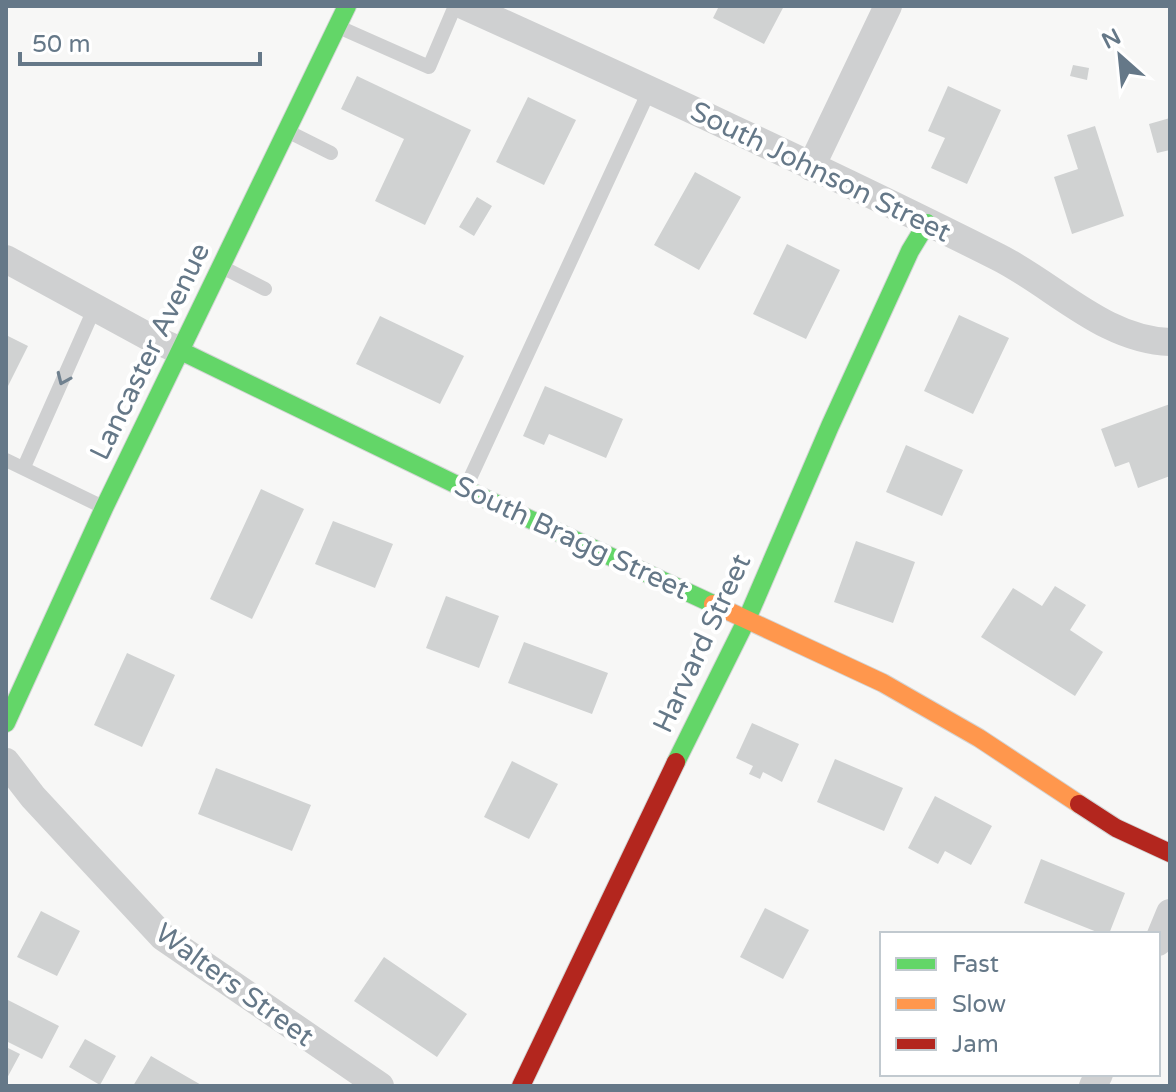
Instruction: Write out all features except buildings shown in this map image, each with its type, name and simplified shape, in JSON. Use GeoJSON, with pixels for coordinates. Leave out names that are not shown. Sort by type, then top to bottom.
{"type":"FeatureCollection","features":[{"type":"Feature","properties":{"kind":"street","name":"Lancaster Avenue"},"geometry":{"type":"LineString","coordinates":[[6,723],[104,508],[347,6]]}},
{"type":"Feature","properties":{"kind":"street","name":"South Johnson Street"},"geometry":{"type":"LineString","coordinates":[[465,6],[650,89],[1002,259],[1122,333],[1170,342]]}},
{"type":"Feature","properties":{"kind":"street"},"geometry":{"type":"LineString","coordinates":[[811,167],[888,6]]}},
{"type":"Feature","properties":{"kind":"street","name":"Harvard Street"},"geometry":{"type":"LineString","coordinates":[[521,1086],[747,619],[830,426],[910,251],[927,223]]}},
{"type":"Feature","properties":{"kind":"street","name":"South Bragg Street"},"geometry":{"type":"LineString","coordinates":[[6,259],[181,351],[883,683],[979,738],[1116,828],[1170,853]]}},
{"type":"Feature","properties":{"kind":"street","name":"Walters Street"},"geometry":{"type":"LineString","coordinates":[[6,762],[33,797],[163,937],[380,1086]]}},
{"type":"Feature","properties":{"kind":"street"},"geometry":{"type":"LineString","coordinates":[[1160,937],[1170,913]]}},
{"type":"Feature","properties":{"kind":"lane"},"geometry":{"type":"LineString","coordinates":[[337,26],[429,67],[455,6]]}},
{"type":"Feature","properties":{"kind":"lane"},"geometry":{"type":"LineString","coordinates":[[465,487],[650,89]]}},
{"type":"Feature","properties":{"kind":"lane"},"geometry":{"type":"LineString","coordinates":[[287,131],[331,153]]}},
{"type":"Feature","properties":{"kind":"lane"},"geometry":{"type":"LineString","coordinates":[[222,267],[265,289]]}},
{"type":"Feature","properties":{"kind":"lane"},"geometry":{"type":"LineString","coordinates":[[24,467],[95,307]]}},
{"type":"Feature","properties":{"kind":"lane"},"geometry":{"type":"LineString","coordinates":[[6,460],[104,508]]}},
{"type":"Feature","properties":{"kind":"traffic: fast"},"geometry":{"type":"LineString","coordinates":[[6,723],[104,508],[347,6]]}},
{"type":"Feature","properties":{"kind":"traffic: fast"},"geometry":{"type":"LineString","coordinates":[[676,762],[747,619],[830,426],[910,251],[927,223]]}},
{"type":"Feature","properties":{"kind":"traffic: fast"},"geometry":{"type":"LineString","coordinates":[[181,351],[486,499],[713,604]]}},
{"type":"Feature","properties":{"kind":"traffic: slow"},"geometry":{"type":"LineString","coordinates":[[713,604],[883,683],[979,738],[1079,804]]}},
{"type":"Feature","properties":{"kind":"traffic: jam"},"geometry":{"type":"LineString","coordinates":[[521,1086],[676,762]]}},
{"type":"Feature","properties":{"kind":"traffic: jam"},"geometry":{"type":"LineString","coordinates":[[1079,804],[1116,828],[1170,853]]}}]}
